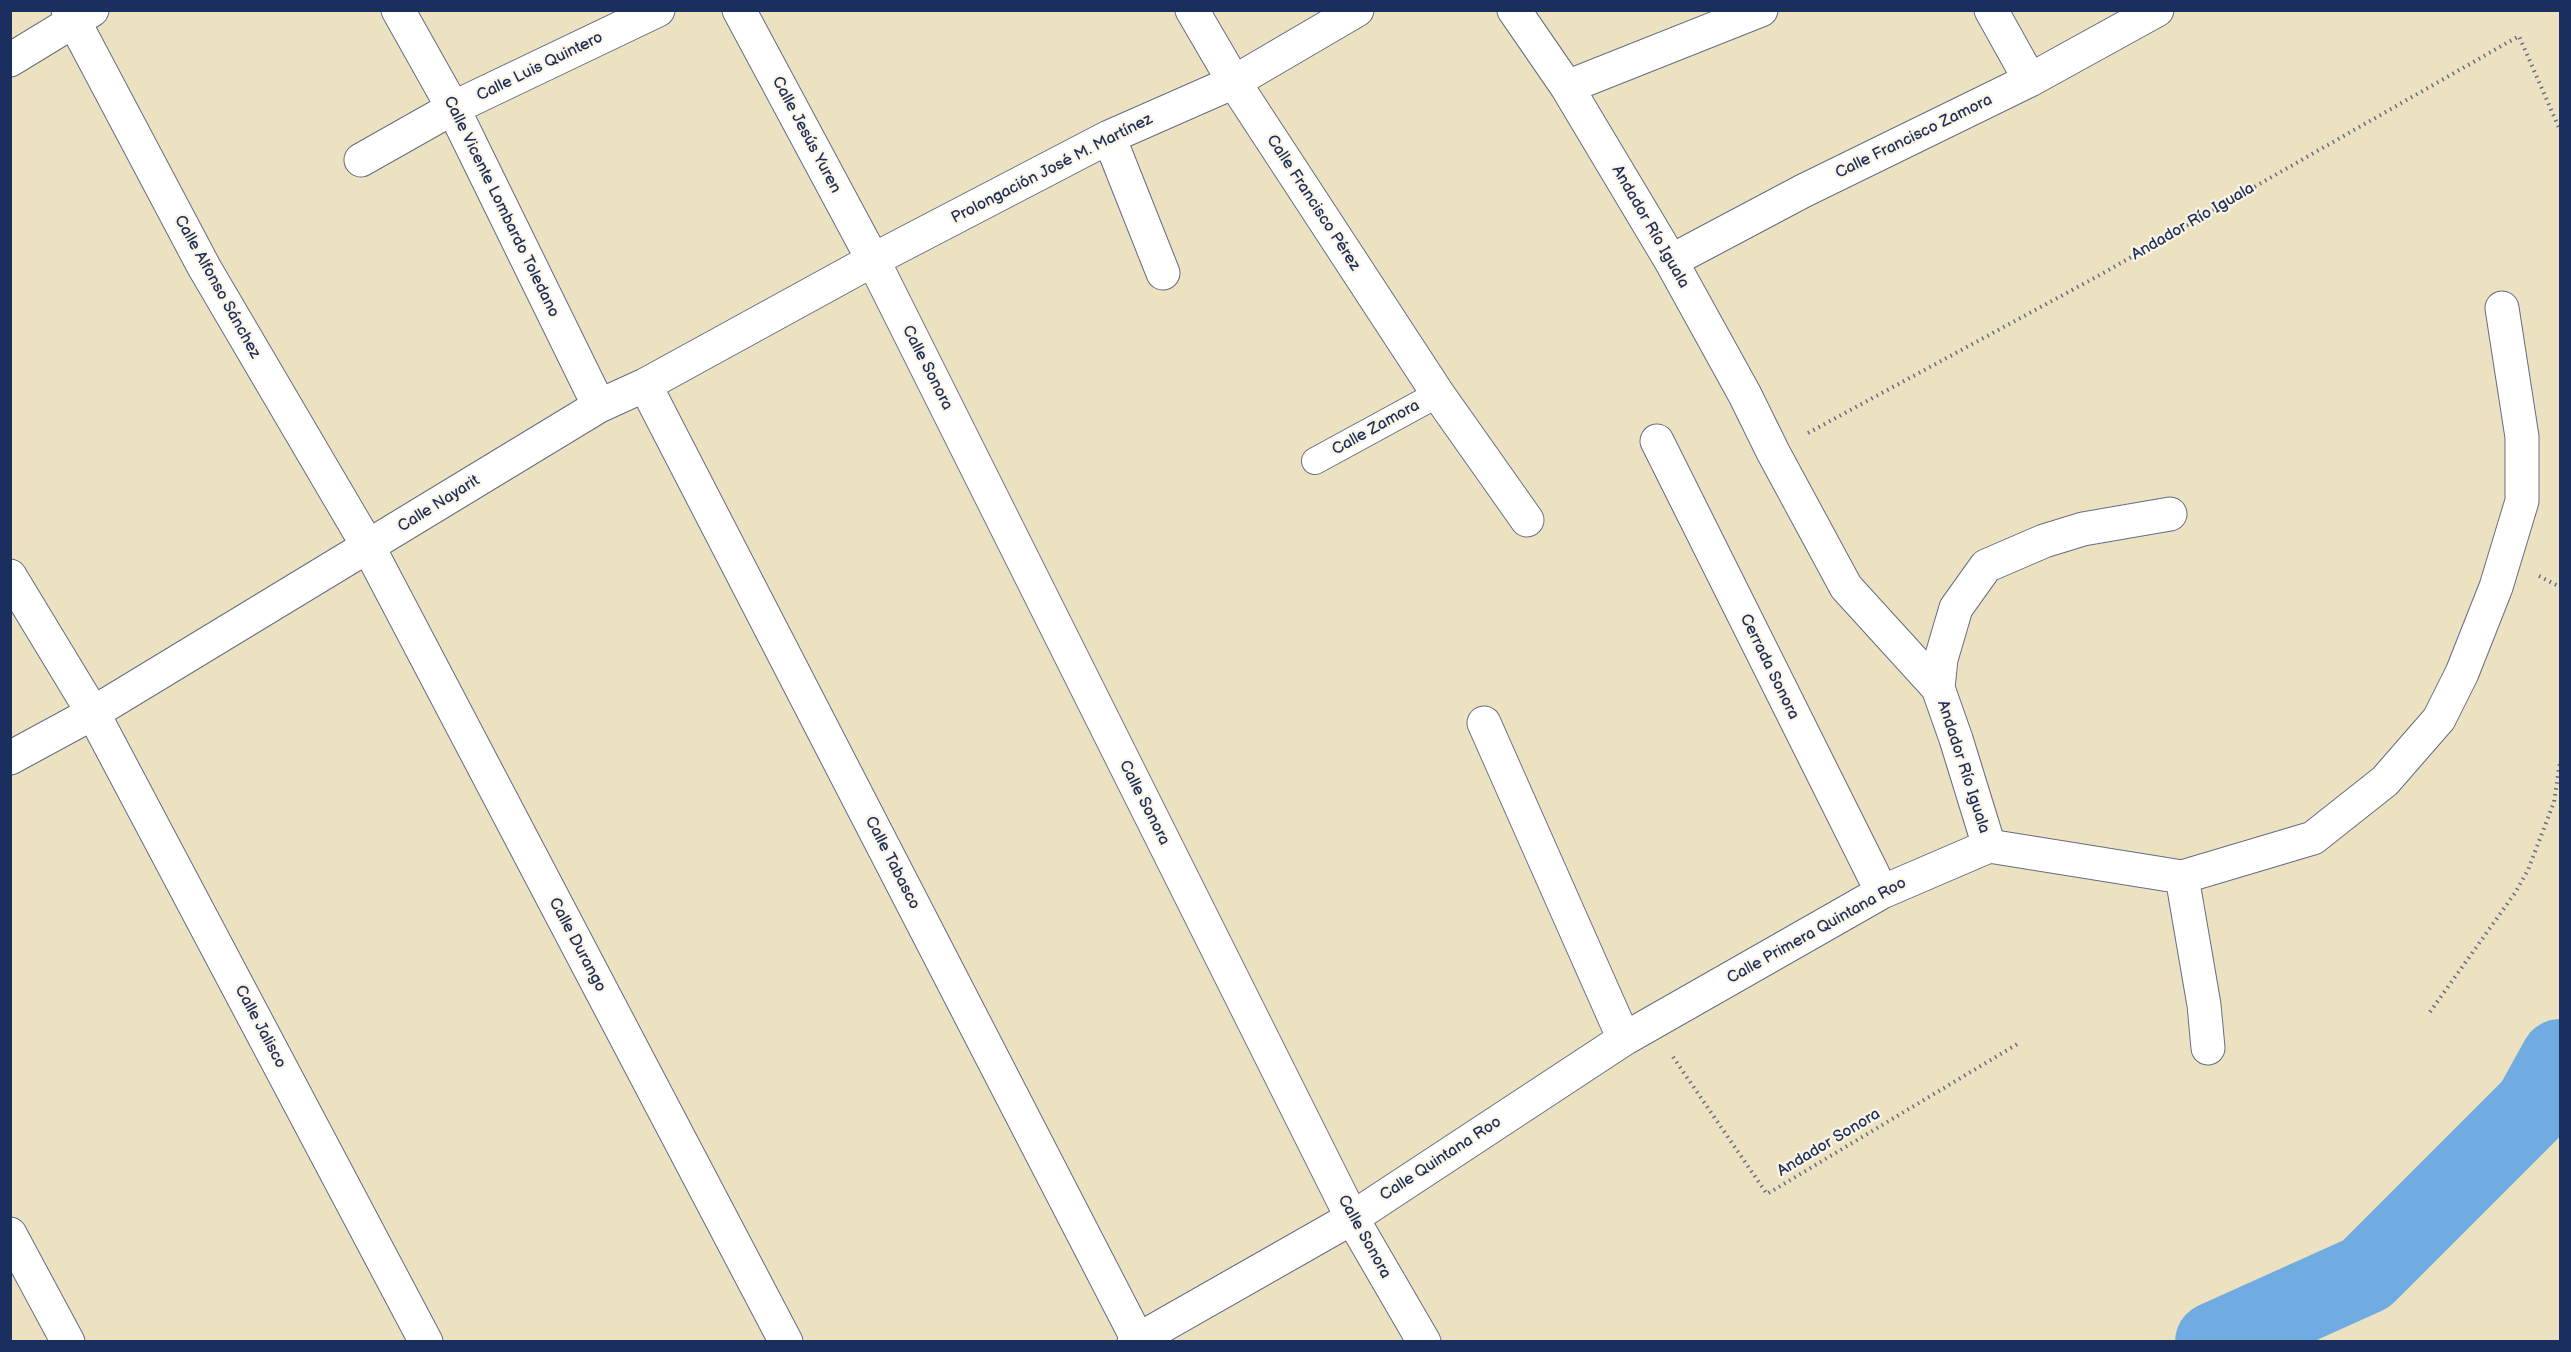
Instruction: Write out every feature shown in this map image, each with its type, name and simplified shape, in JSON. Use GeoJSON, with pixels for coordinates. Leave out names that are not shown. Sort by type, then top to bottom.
{"type":"FeatureCollection","features":[{"type":"Feature","properties":{"kind":"street","name":"Calle Vicente Lombardo Toledano"},"geometry":{"type":"LineString","coordinates":[[398,10],[453,108],[599,406]]}},
{"type":"Feature","properties":{"kind":"street","name":"Calle Luis Quintero"},"geometry":{"type":"LineString","coordinates":[[361,160],[453,108],[658,10]]}},
{"type":"Feature","properties":{"kind":"street","name":"Calle Jesús Yuren"},"geometry":{"type":"LineString","coordinates":[[739,10],[873,260]]}},
{"type":"Feature","properties":{"kind":"street","name":"Calle Francisco Pérez"},"geometry":{"type":"LineString","coordinates":[[1192,10],[1234,82],[1438,394],[1527,520]]}},
{"type":"Feature","properties":{"kind":"street","name":"Prolongación José M. Martínez"},"geometry":{"type":"LineString","coordinates":[[873,260],[1109,138],[1234,82],[1357,10]]}},
{"type":"Feature","properties":{"kind":"street","name":"Andador Río Iguala"},"geometry":{"type":"LineString","coordinates":[[1514,10],[1567,87],[1671,261],[1745,394],[1773,452],[1846,587],[1938,688],[1989,846]]}},
{"type":"Feature","properties":{"kind":"street"},"geometry":{"type":"LineString","coordinates":[[1567,87],[1761,10]]}},
{"type":"Feature","properties":{"kind":"street"},"geometry":{"type":"LineString","coordinates":[[1991,10],[2030,80]]}},
{"type":"Feature","properties":{"kind":"street","name":"Calle Francisco Zamora"},"geometry":{"type":"LineString","coordinates":[[1671,261],[1803,191],[2030,80],[2157,10]]}},
{"type":"Feature","properties":{"kind":"street"},"geometry":{"type":"LineString","coordinates":[[10,60],[78,14]]}},
{"type":"Feature","properties":{"kind":"street","name":"Calle Alfonso Sánchez"},"geometry":{"type":"LineString","coordinates":[[78,14],[204,267],[369,548]]}},
{"type":"Feature","properties":{"kind":"street"},"geometry":{"type":"LineString","coordinates":[[1109,138],[1163,273]]}},
{"type":"Feature","properties":{"kind":"street","name":"Calle Nayarit"},"geometry":{"type":"LineString","coordinates":[[10,758],[93,713],[369,548],[599,406],[645,386],[873,260]]}},
{"type":"Feature","properties":{"kind":"street","name":"Calle Sonora"},"geometry":{"type":"LineString","coordinates":[[873,260],[1352,1218],[1424,1341]]}},
{"type":"Feature","properties":{"kind":"street"},"geometry":{"type":"LineString","coordinates":[[1989,846],[2182,877],[2313,838],[2385,781],[2439,719],[2462,673],[2496,587],[2522,501],[2522,437],[2502,308]]}},
{"type":"Feature","properties":{"kind":"street","name":"Calle Tabasco"},"geometry":{"type":"LineString","coordinates":[[645,386],[1137,1341]]}},
{"type":"Feature","properties":{"kind":"street","name":"Cerrada Sonora"},"geometry":{"type":"LineString","coordinates":[[1657,441],[1882,892]]}},
{"type":"Feature","properties":{"kind":"street","name":"Andador Río Iguala"},"geometry":{"type":"LineString","coordinates":[[1938,688],[1941,659],[1956,608],[1986,566],[2044,541],[2083,529],[2170,514]]}},
{"type":"Feature","properties":{"kind":"street","name":"Calle Durango"},"geometry":{"type":"LineString","coordinates":[[369,548],[786,1341]]}},
{"type":"Feature","properties":{"kind":"street","name":"Calle Jalisco"},"geometry":{"type":"LineString","coordinates":[[10,576],[93,713],[426,1341]]}},
{"type":"Feature","properties":{"kind":"street"},"geometry":{"type":"LineString","coordinates":[[1484,723],[1637,1032]]}},
{"type":"Feature","properties":{"kind":"street","name":"Calle Primera Quintana Roo"},"geometry":{"type":"LineString","coordinates":[[1637,1032],[1882,892],[1989,846]]}},
{"type":"Feature","properties":{"kind":"street"},"geometry":{"type":"LineString","coordinates":[[2182,877],[2204,1005],[2208,1048]]}},
{"type":"Feature","properties":{"kind":"street","name":"Calle Quintana Roo"},"geometry":{"type":"LineString","coordinates":[[1137,1341],[1352,1218],[1637,1032]]}},
{"type":"Feature","properties":{"kind":"street"},"geometry":{"type":"LineString","coordinates":[[10,1234],[68,1341]]}},
{"type":"Feature","properties":{"kind":"lane","name":"Calle Zamora"},"geometry":{"type":"LineString","coordinates":[[1315,461],[1438,394]]}},
{"type":"Feature","properties":{"kind":"path","name":"Andador Río Iguala"},"geometry":{"type":"LineString","coordinates":[[1773,452],[2098,276],[2519,36],[2560,130]]}},
{"type":"Feature","properties":{"kind":"path"},"geometry":{"type":"LineString","coordinates":[[2430,1012],[2515,893],[2528,870],[2554,802],[2560,762]]}},
{"type":"Feature","properties":{"kind":"path"},"geometry":{"type":"LineString","coordinates":[[2554,802],[2560,806]]}},
{"type":"Feature","properties":{"kind":"path","name":"Andador Sonora"},"geometry":{"type":"LineString","coordinates":[[1637,1032],[1767,1194],[2019,1043]]}},
{"type":"Feature","properties":{"kind":"waterway"},"geometry":{"type":"LineString","coordinates":[[2215,1342],[2366,1274],[2534,1106],[2560,1059]]}}]}
